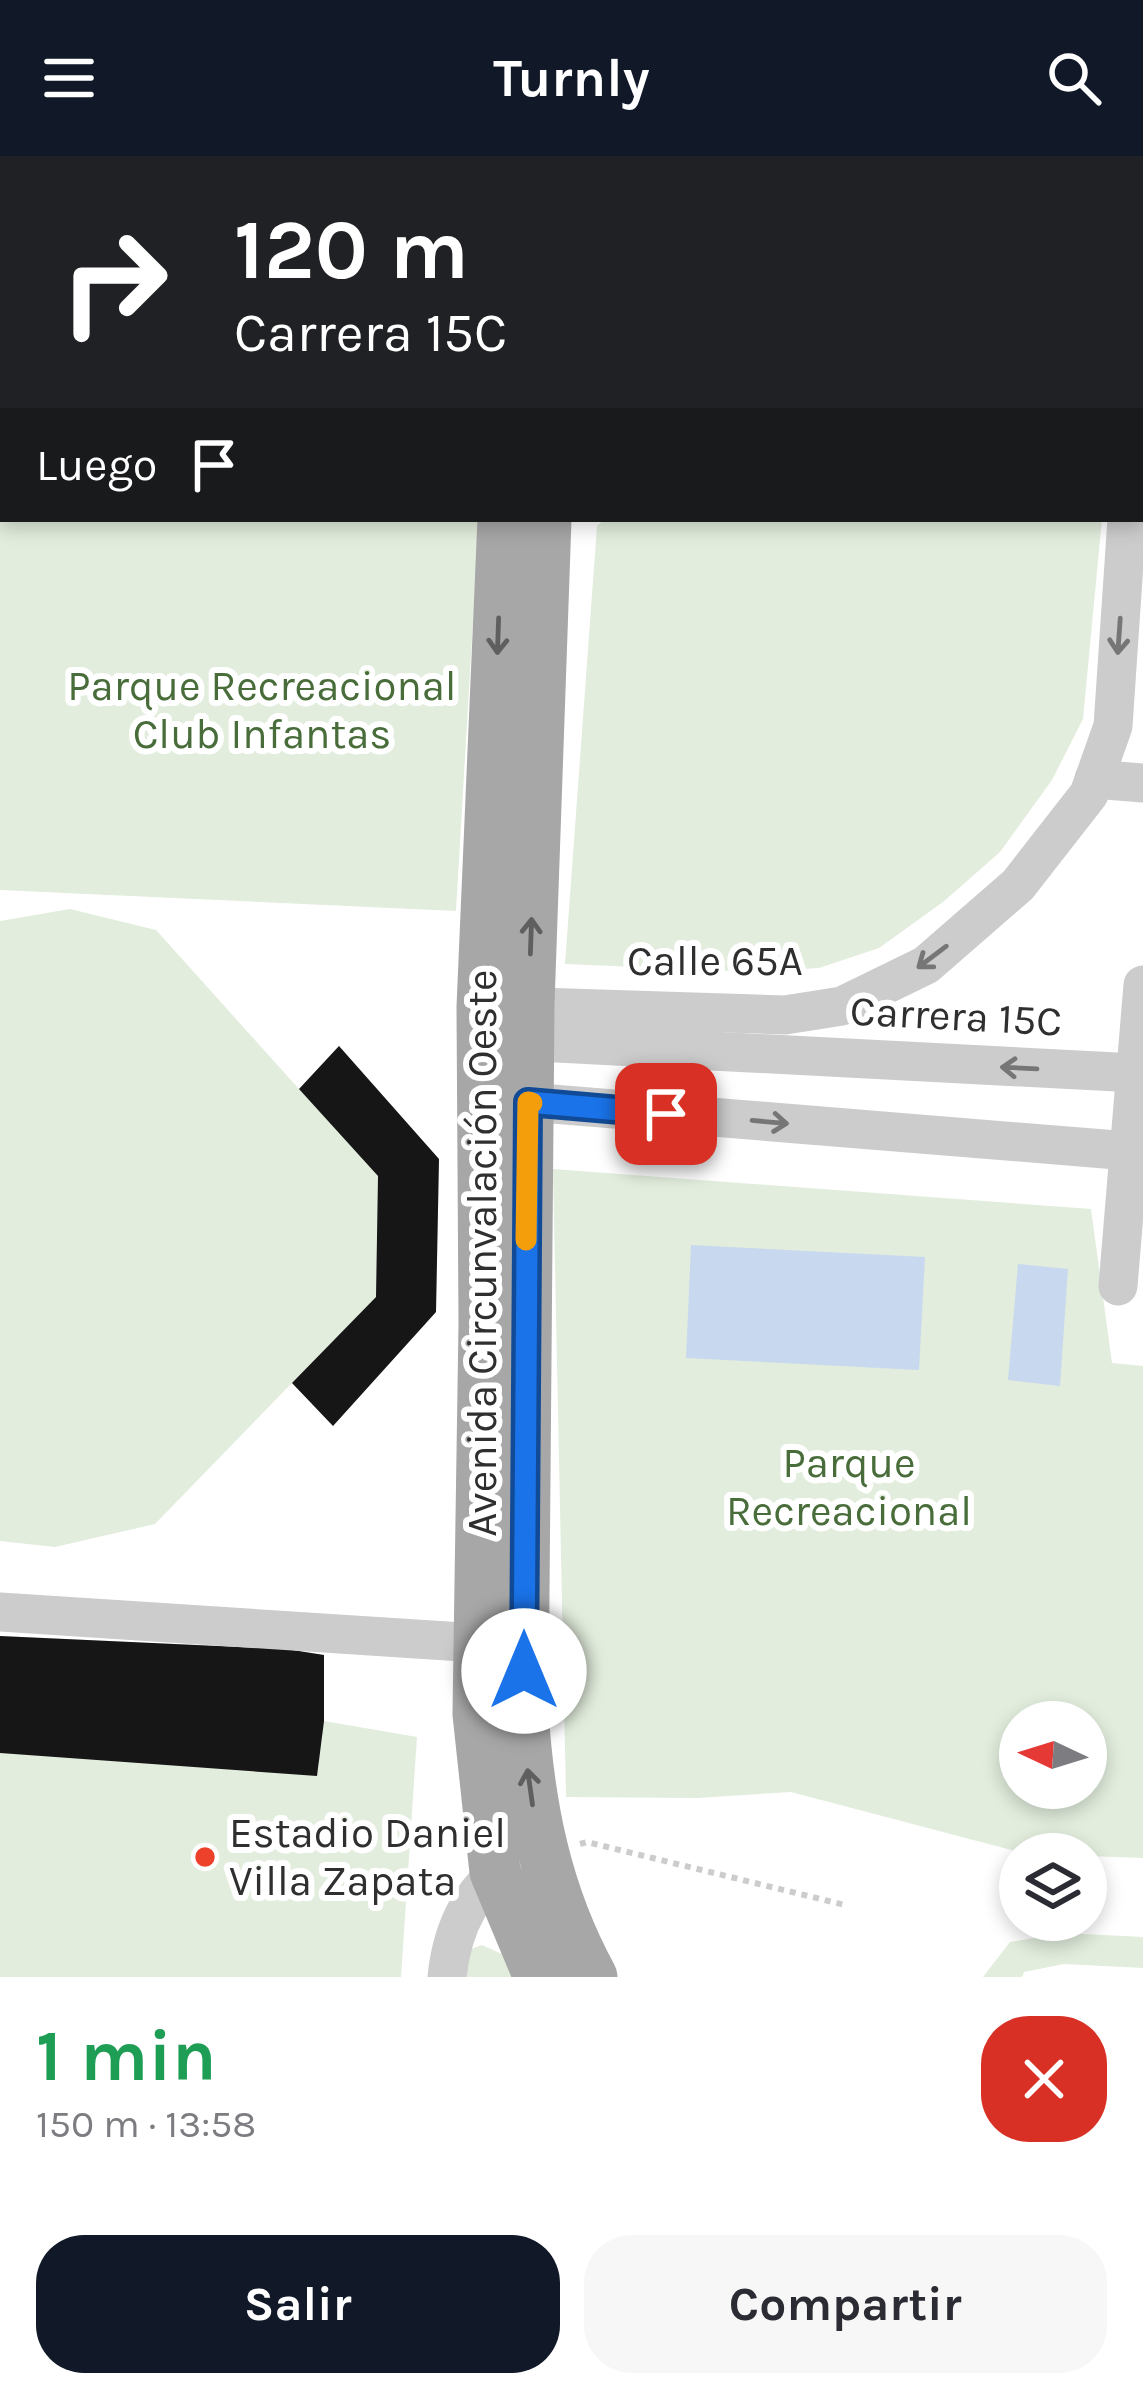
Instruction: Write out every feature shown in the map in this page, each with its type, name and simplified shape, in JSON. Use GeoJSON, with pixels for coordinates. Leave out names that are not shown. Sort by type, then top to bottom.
{"type":"FeatureCollection","features":[{"type":"Feature","properties":{"kind":"main road","name":"Avenida Circunvalación Oeste"},"geometry":{"type":"LineString","coordinates":[[503,522],[506,1023],[528,1102],[524,1711],[528,1782],[557,1903],[592,1977]]}},
{"type":"Feature","properties":{"kind":"main road","name":"Avenida Circunvalación Oeste"},"geometry":{"type":"LineString","coordinates":[[539,1977],[495,1872],[478,1714],[478,1643],[506,1023],[546,522]]}},
{"type":"Feature","properties":{"kind":"street","name":"Calle 65A"},"geometry":{"type":"LineString","coordinates":[[506,1023],[785,1015],[842,1006],[926,965],[1018,885],[1089,794],[1113,725],[1127,522]]}},
{"type":"Feature","properties":{"kind":"street"},"geometry":{"type":"LineString","coordinates":[[1094,779],[1143,783]]}},
{"type":"Feature","properties":{"kind":"street"},"geometry":{"type":"LineString","coordinates":[[1118,1286],[1143,985]]}},
{"type":"Feature","properties":{"kind":"street","name":"Carrera 15C"},"geometry":{"type":"LineString","coordinates":[[506,1023],[1136,1073]]}},
{"type":"Feature","properties":{"kind":"street"},"geometry":{"type":"LineString","coordinates":[[528,1102],[1129,1151]]}},
{"type":"Feature","properties":{"kind":"street"},"geometry":{"type":"LineString","coordinates":[[0,1612],[478,1643]]}},
{"type":"Feature","properties":{"kind":"street"},"geometry":{"type":"LineString","coordinates":[[447,1977],[460,1925],[475,1892],[495,1872],[542,1852]]}},
{"type":"Feature","properties":{"kind":"path"},"geometry":{"type":"LineString","coordinates":[[542,1852],[587,1842],[845,1905]]}},
{"type":"Feature","properties":{"kind":"green space","name":"Parque Recreacional Club Infantas"},"geometry":{"type":"Polygon","coordinates":[[[0,522],[479,522],[456,911],[0,890],[0,522]]]}},
{"type":"Feature","properties":{"kind":"green space"},"geometry":{"type":"Polygon","coordinates":[[[602,522],[1102,522],[1083,719],[1052,780],[1000,852],[943,902],[879,948],[819,968],[758,972],[565,964],[597,526],[602,522]]]}},
{"type":"Feature","properties":{"kind":"green space"},"geometry":{"type":"Polygon","coordinates":[[[70,909],[156,930],[299,1089],[339,1046],[439,1159],[436,1312],[333,1426],[292,1383],[155,1524],[55,1547],[0,1541],[0,921],[70,909]]]}},
{"type":"Feature","properties":{"kind":"green space","name":"Parque Recreacional"},"geometry":{"type":"Polygon","coordinates":[[[553,1169],[1091,1209],[1112,1363],[1143,1366],[1143,1858],[1107,1857],[1107,1833],[999,1833],[999,1847],[791,1792],[697,1798],[566,1797],[553,1169]]]}},
{"type":"Feature","properties":{"kind":"green space","name":"Estadio Daniel Villa Zapata"},"geometry":{"type":"Polygon","coordinates":[[[0,1636],[286,1649],[324,1655],[324,1721],[417,1737],[401,1977],[0,1977],[0,1636]]]}},
{"type":"Feature","properties":{"kind":"green space"},"geometry":{"type":"Polygon","coordinates":[[[1143,1937],[1143,1968],[1064,1964],[1024,1972],[1022,1977],[983,1977],[1010,1942],[1143,1937]]]}},
{"type":"Feature","properties":{"kind":"green space"},"geometry":{"type":"Polygon","coordinates":[[[482,1945],[504,1955],[513,1977],[458,1977],[468,1950],[482,1945]]]}},
{"type":"Feature","properties":{"kind":"water"},"geometry":{"type":"Polygon","coordinates":[[[691,1245],[925,1257],[919,1370],[686,1358],[691,1245]]]}},
{"type":"Feature","properties":{"kind":"water"},"geometry":{"type":"Polygon","coordinates":[[[1018,1264],[1068,1269],[1060,1386],[1008,1380],[1018,1264]]]}},
{"type":"Feature","properties":{"kind":"building"},"geometry":{"type":"Polygon","coordinates":[[[339,1046],[439,1159],[436,1312],[333,1426],[292,1383],[376,1297],[378,1176],[299,1089],[339,1046]]]}},
{"type":"Feature","properties":{"kind":"building"},"geometry":{"type":"Polygon","coordinates":[[[0,1636],[286,1649],[324,1655],[324,1721],[317,1776],[0,1753],[0,1636]]]}},
{"type":"Feature","properties":{"kind":"slow traffic"},"geometry":{"type":"LineString","coordinates":[[526,1240],[528,1102],[532,1103]]}},
{"type":"Feature","properties":{"kind":"place","name":"Estadio Daniel Villa Zapata"},"geometry":{"type":"Point","coordinates":[205,1857]}},
{"type":"Feature","properties":{"kind":"route"},"geometry":{"type":"LineString","coordinates":[[524,1671],[528,1102],[666,1114]]}}]}
